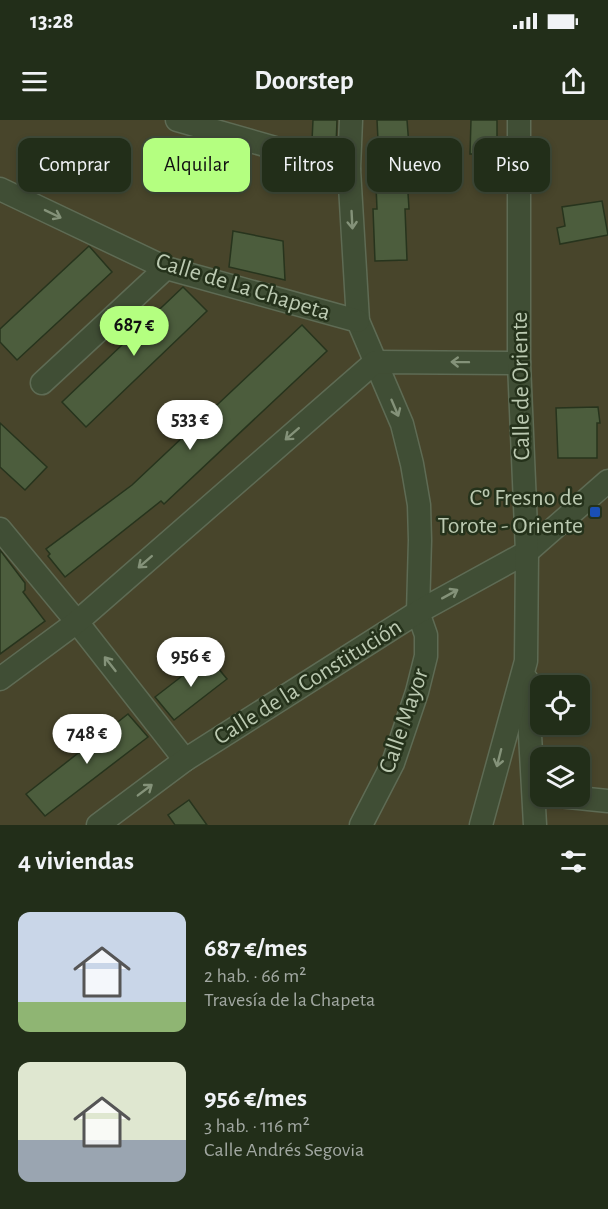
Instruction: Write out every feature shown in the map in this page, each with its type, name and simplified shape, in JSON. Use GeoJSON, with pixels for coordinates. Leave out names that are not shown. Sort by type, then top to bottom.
{"type":"FeatureCollection","features":[{"type":"Feature","properties":{"kind":"street"},"geometry":{"type":"LineString","coordinates":[[177,120],[262,144]]}},
{"type":"Feature","properties":{"kind":"street"},"geometry":{"type":"LineString","coordinates":[[350,138],[351,120]]}},
{"type":"Feature","properties":{"kind":"street","name":"Calle de Oriente"},"geometry":{"type":"LineString","coordinates":[[481,825],[526,661],[526,552],[519,363],[519,120]]}},
{"type":"Feature","properties":{"kind":"street","name":"Calle de La Chapeta"},"geometry":{"type":"LineString","coordinates":[[0,189],[166,268],[357,321]]}},
{"type":"Feature","properties":{"kind":"street"},"geometry":{"type":"LineString","coordinates":[[350,192],[357,321]]}},
{"type":"Feature","properties":{"kind":"street"},"geometry":{"type":"LineString","coordinates":[[42,383],[166,268]]}},
{"type":"Feature","properties":{"kind":"street","name":"Calle Mayor"},"geometry":{"type":"LineString","coordinates":[[357,321],[402,424],[412,464],[419,505],[420,529],[418,612],[426,635],[426,656],[417,692],[393,763],[361,825]]}},
{"type":"Feature","properties":{"kind":"street"},"geometry":{"type":"LineString","coordinates":[[0,679],[76,622],[375,362],[519,363]]}},
{"type":"Feature","properties":{"kind":"street","name":"Calle de la Constitución"},"geometry":{"type":"LineString","coordinates":[[98,825],[185,759],[418,612],[526,552],[608,481]]}},
{"type":"Feature","properties":{"kind":"street"},"geometry":{"type":"LineString","coordinates":[[0,529],[185,759]]}},
{"type":"Feature","properties":{"kind":"street"},"geometry":{"type":"LineString","coordinates":[[507,729],[530,731],[526,661]]}},
{"type":"Feature","properties":{"kind":"street"},"geometry":{"type":"LineString","coordinates":[[590,799],[608,801]]}},
{"type":"Feature","properties":{"kind":"street"},"geometry":{"type":"LineString","coordinates":[[535,825],[536,807]]}},
{"type":"Feature","properties":{"kind":"shaded area"},"geometry":{"type":"Polygon","coordinates":[[[0,120],[608,120],[608,825],[0,825],[0,120]]]}},
{"type":"Feature","properties":{"kind":"building"},"geometry":{"type":"Polygon","coordinates":[[[313,120],[337,120],[336,138],[312,138],[313,120]]]}},
{"type":"Feature","properties":{"kind":"building"},"geometry":{"type":"Polygon","coordinates":[[[377,120],[407,120],[408,138],[378,138],[377,120]]]}},
{"type":"Feature","properties":{"kind":"building"},"geometry":{"type":"Polygon","coordinates":[[[471,120],[497,120],[497,138],[474,138],[474,154],[470,154],[471,120]]]}},
{"type":"Feature","properties":{"kind":"building"},"geometry":{"type":"Polygon","coordinates":[[[376,192],[408,192],[409,209],[405,209],[407,260],[375,261],[373,209],[377,209],[376,192]]]}},
{"type":"Feature","properties":{"kind":"building"},"geometry":{"type":"Polygon","coordinates":[[[602,201],[608,235],[560,244],[557,228],[565,226],[562,207],[602,201]]]}},
{"type":"Feature","properties":{"kind":"building"},"geometry":{"type":"Polygon","coordinates":[[[233,231],[283,241],[285,280],[229,267],[233,231]]]}},
{"type":"Feature","properties":{"kind":"building"},"geometry":{"type":"Polygon","coordinates":[[[89,246],[112,272],[17,360],[0,342],[0,329],[89,246]]]}},
{"type":"Feature","properties":{"kind":"building"},"geometry":{"type":"Polygon","coordinates":[[[183,287],[207,311],[86,427],[62,402],[183,287]]]}},
{"type":"Feature","properties":{"kind":"building"},"geometry":{"type":"Polygon","coordinates":[[[302,325],[327,351],[164,504],[161,501],[65,577],[48,556],[50,554],[46,549],[132,485],[302,325]]]}},
{"type":"Feature","properties":{"kind":"building"},"geometry":{"type":"Polygon","coordinates":[[[598,407],[600,423],[597,423],[597,458],[558,458],[556,408],[598,407]]]}},
{"type":"Feature","properties":{"kind":"building"},"geometry":{"type":"Polygon","coordinates":[[[0,423],[47,467],[25,490],[0,467],[0,423]]]}},
{"type":"Feature","properties":{"kind":"building"},"geometry":{"type":"Polygon","coordinates":[[[0,550],[25,583],[23,592],[45,621],[0,654],[0,550]]]}},
{"type":"Feature","properties":{"kind":"building"},"geometry":{"type":"Polygon","coordinates":[[[208,656],[227,679],[174,720],[155,697],[208,656]]]}},
{"type":"Feature","properties":{"kind":"building"},"geometry":{"type":"Polygon","coordinates":[[[128,714],[148,737],[45,816],[26,794],[128,714]]]}},
{"type":"Feature","properties":{"kind":"building"},"geometry":{"type":"Polygon","coordinates":[[[189,800],[207,825],[175,825],[168,815],[189,800]]]}},
{"type":"Feature","properties":{"kind":"place","name":"Cº Fresno de Torote - Oriente"},"geometry":{"type":"Point","coordinates":[595,512]}}]}
